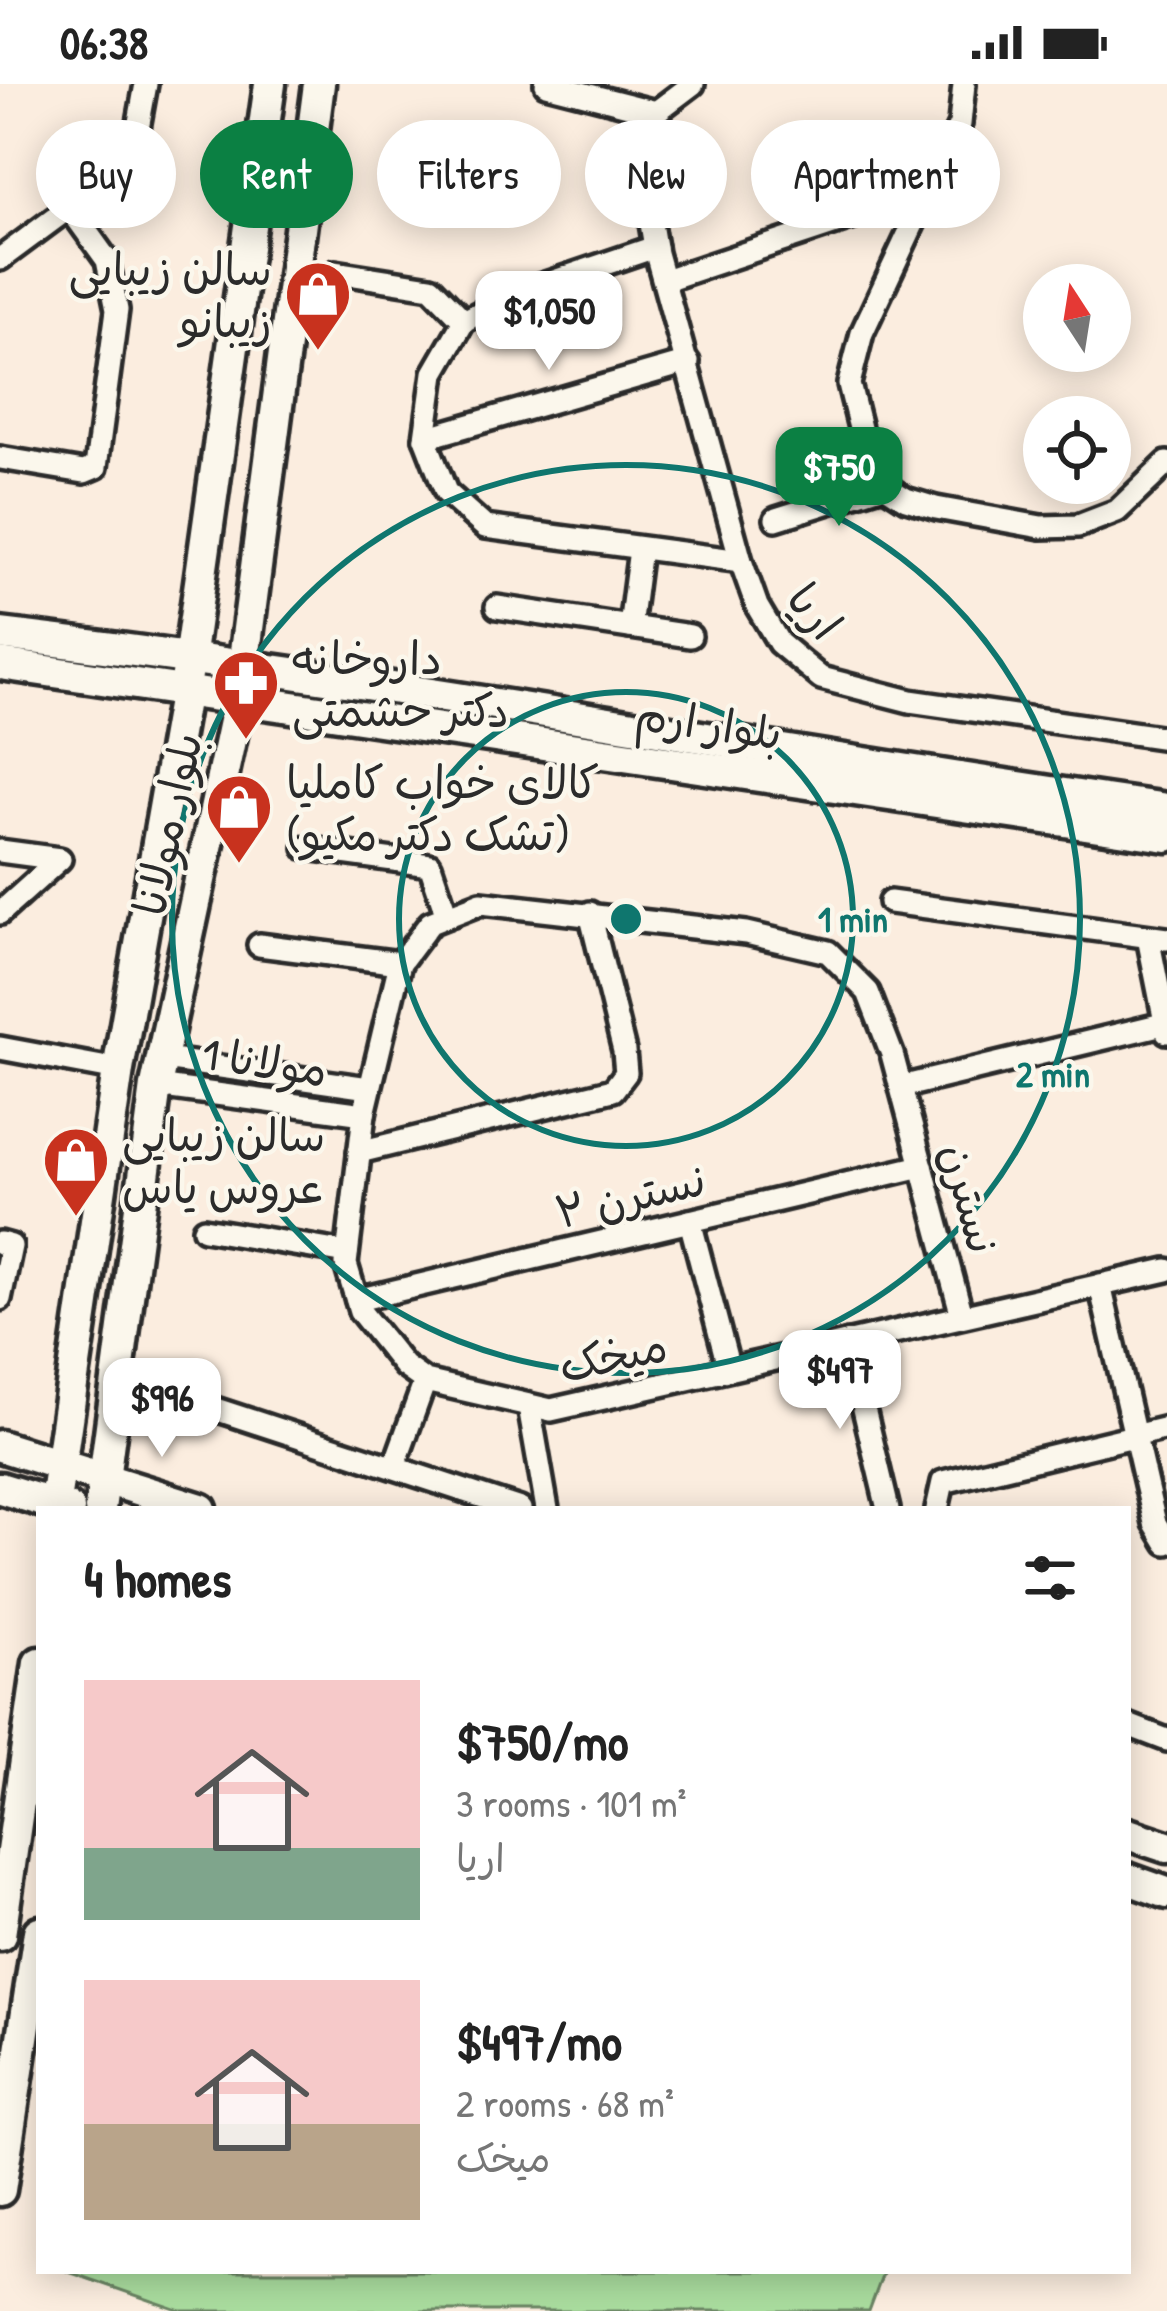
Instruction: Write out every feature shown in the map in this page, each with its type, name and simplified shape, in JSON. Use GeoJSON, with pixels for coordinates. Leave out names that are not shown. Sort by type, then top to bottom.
{"type":"FeatureCollection","features":[{"type":"Feature","properties":{"kind":"main road","name":"بلوار مولانا"},"geometry":{"type":"LineString","coordinates":[[59,1506],[118,1070],[185,689],[270,84]]}},
{"type":"Feature","properties":{"kind":"main road","name":"بلوار مولانا"},"geometry":{"type":"LineString","coordinates":[[100,1506],[160,1072],[239,698],[319,84]]}},
{"type":"Feature","properties":{"kind":"main road","name":"بلوار ارم"},"geometry":{"type":"LineString","coordinates":[[0,634],[189,656],[1167,809]]}},
{"type":"Feature","properties":{"kind":"main road","name":"بلوار ارم"},"geometry":{"type":"LineString","coordinates":[[0,664],[1167,836]]}},
{"type":"Feature","properties":{"kind":"main road"},"geometry":{"type":"LineString","coordinates":[[0,1446],[192,1506]]}},
{"type":"Feature","properties":{"kind":"main road"},"geometry":{"type":"LineString","coordinates":[[0,1488],[56,1506]]}},
{"type":"Feature","properties":{"kind":"main road"},"geometry":{"type":"LineString","coordinates":[[0,1935],[36,1685]]}},
{"type":"Feature","properties":{"kind":"main road"},"geometry":{"type":"LineString","coordinates":[[1131,1835],[1167,1847]]}},
{"type":"Feature","properties":{"kind":"main road"},"geometry":{"type":"LineString","coordinates":[[1131,1880],[1167,1893]]}},
{"type":"Feature","properties":{"kind":"main road"},"geometry":{"type":"LineString","coordinates":[[0,2190],[36,1952]]}},
{"type":"Feature","properties":{"kind":"street"},"geometry":{"type":"LineString","coordinates":[[139,120],[146,84]]}},
{"type":"Feature","properties":{"kind":"street"},"geometry":{"type":"LineString","coordinates":[[546,84],[656,112],[693,84]]}},
{"type":"Feature","properties":{"kind":"street"},"geometry":{"type":"LineString","coordinates":[[960,120],[964,84]]}},
{"type":"Feature","properties":{"kind":"street","name":"اریا"},"geometry":{"type":"LineString","coordinates":[[656,112],[644,182],[655,247],[741,561],[757,606],[779,643],[821,678],[910,701],[1167,738]]}},
{"type":"Feature","properties":{"kind":"street"},"geometry":{"type":"LineString","coordinates":[[0,259],[46,228]]}},
{"type":"Feature","properties":{"kind":"street"},"geometry":{"type":"LineString","coordinates":[[0,458],[84,472],[96,467],[117,310],[107,260],[83,228]]}},
{"type":"Feature","properties":{"kind":"street"},"geometry":{"type":"LineString","coordinates":[[664,280],[821,228]]}},
{"type":"Feature","properties":{"kind":"street"},"geometry":{"type":"LineString","coordinates":[[910,228],[862,333],[849,384],[863,440],[884,485],[906,499],[936,508],[1041,526],[1078,526],[1117,511],[1167,463]]}},
{"type":"Feature","properties":{"kind":"street"},"geometry":{"type":"LineString","coordinates":[[655,247],[513,295],[464,321],[434,373],[425,438],[446,492],[485,527],[741,561]]}},
{"type":"Feature","properties":{"kind":"street"},"geometry":{"type":"LineString","coordinates":[[334,272],[431,287],[464,321]]}},
{"type":"Feature","properties":{"kind":"street"},"geometry":{"type":"LineString","coordinates":[[425,438],[688,362]]}},
{"type":"Feature","properties":{"kind":"street"},"geometry":{"type":"LineString","coordinates":[[776,519],[884,485]]}},
{"type":"Feature","properties":{"kind":"street"},"geometry":{"type":"LineString","coordinates":[[630,628],[640,549]]}},
{"type":"Feature","properties":{"kind":"street"},"geometry":{"type":"LineString","coordinates":[[497,608],[690,636]]}},
{"type":"Feature","properties":{"kind":"street"},"geometry":{"type":"LineString","coordinates":[[306,848],[430,865],[438,920],[400,963],[364,1114],[347,1253],[357,1300],[404,1366],[425,1381],[394,1467]]}},
{"type":"Feature","properties":{"kind":"street"},"geometry":{"type":"LineString","coordinates":[[0,850],[60,859],[0,913]]}},
{"type":"Feature","properties":{"kind":"street"},"geometry":{"type":"LineString","coordinates":[[890,902],[1157,938],[1166,1026],[901,1087]]}},
{"type":"Feature","properties":{"kind":"street","name":"نسترن"},"geometry":{"type":"LineString","coordinates":[[438,920],[481,903],[746,933],[828,952],[868,992],[901,1087],[962,1316]]}},
{"type":"Feature","properties":{"kind":"street"},"geometry":{"type":"LineString","coordinates":[[359,1152],[613,1090],[626,1073],[624,1051],[590,913]]}},
{"type":"Feature","properties":{"kind":"street"},"geometry":{"type":"LineString","coordinates":[[259,945],[400,963]]}},
{"type":"Feature","properties":{"kind":"street"},"geometry":{"type":"LineString","coordinates":[[0,1048],[118,1070]]}},
{"type":"Feature","properties":{"kind":"street","name":"مولانا 1"},"geometry":{"type":"LineString","coordinates":[[160,1072],[369,1088]]}},
{"type":"Feature","properties":{"kind":"street","name":"مولانا 1"},"geometry":{"type":"LineString","coordinates":[[160,1072],[364,1114]]}},
{"type":"Feature","properties":{"kind":"street","name":"نسترن ۲"},"geometry":{"type":"LineString","coordinates":[[357,1300],[922,1166]]}},
{"type":"Feature","properties":{"kind":"street"},"geometry":{"type":"LineString","coordinates":[[690,1221],[729,1370]]}},
{"type":"Feature","properties":{"kind":"street"},"geometry":{"type":"LineString","coordinates":[[205,1228],[347,1253]]}},
{"type":"Feature","properties":{"kind":"street"},"geometry":{"type":"LineString","coordinates":[[0,1244],[11,1246],[0,1299]]}},
{"type":"Feature","properties":{"kind":"street","name":"میخک"},"geometry":{"type":"LineString","coordinates":[[425,1381],[551,1410],[1167,1270]]}},
{"type":"Feature","properties":{"kind":"street"},"geometry":{"type":"LineString","coordinates":[[1100,1286],[1155,1523],[1167,1544]]}},
{"type":"Feature","properties":{"kind":"street"},"geometry":{"type":"LineString","coordinates":[[848,1342],[887,1506]]}},
{"type":"Feature","properties":{"kind":"street"},"geometry":{"type":"LineString","coordinates":[[191,1401],[511,1506]]}},
{"type":"Feature","properties":{"kind":"street"},"geometry":{"type":"LineString","coordinates":[[529,1406],[546,1506]]}},
{"type":"Feature","properties":{"kind":"street"},"geometry":{"type":"LineString","coordinates":[[938,1506],[943,1483],[1167,1428]]}},
{"type":"Feature","properties":{"kind":"street"},"geometry":{"type":"LineString","coordinates":[[1131,1726],[1167,1739]]}},
{"type":"Feature","properties":{"kind":"green space"},"geometry":{"type":"Polygon","coordinates":[[[75,2274],[883,2274],[869,2311],[181,2311],[75,2274]]]}},
{"type":"Feature","properties":{"kind":"place","name":"سالن‌ زیبایی زیبانو"},"geometry":{"type":"Point","coordinates":[318,353]}},
{"type":"Feature","properties":{"kind":"place","name":"داروخانه دکتر حشمتی"},"geometry":{"type":"Point","coordinates":[246,742]}},
{"type":"Feature","properties":{"kind":"place","name":"کالای خواب کاملیا (تشک دکتر مکیو)"},"geometry":{"type":"Point","coordinates":[239,866]}},
{"type":"Feature","properties":{"kind":"place","name":"سالن زیبایی عروس یاس"},"geometry":{"type":"Point","coordinates":[76,1219]}}]}
